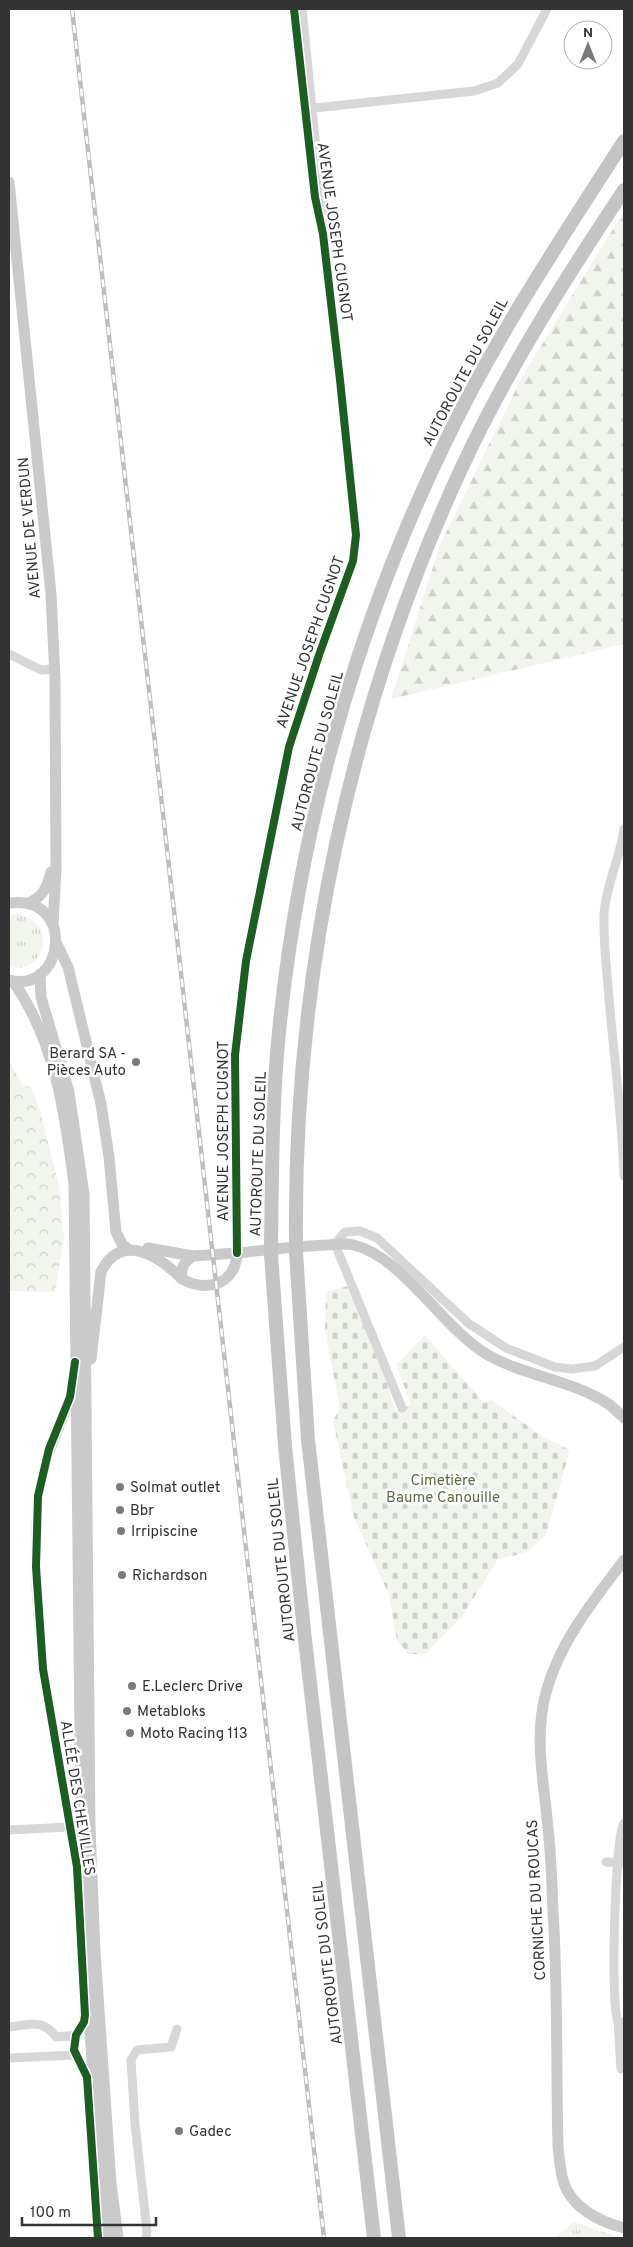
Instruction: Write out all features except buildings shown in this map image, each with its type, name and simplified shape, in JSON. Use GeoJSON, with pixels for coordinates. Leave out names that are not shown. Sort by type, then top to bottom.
{"type":"FeatureCollection","features":[{"type":"Feature","properties":{"kind":"highway","name":"AUTOROUTE DU SOLEIL"},"geometry":{"type":"LineString","coordinates":[[374,2238],[304,1631],[285,1446],[271,1250],[272,1138],[279,1031],[298,898],[327,763],[360,652],[398,546],[448,437],[488,361],[534,279],[624,142]]}},
{"type":"Feature","properties":{"kind":"highway"},"geometry":{"type":"LineString","coordinates":[[399,2238],[308,1440],[296,1247],[295,1176],[299,1102],[328,879],[353,773],[380,677],[420,563],[462,465],[508,378],[562,284],[624,190]]}},
{"type":"Feature","properties":{"kind":"main road","name":"AVENUE DE VERDUN"},"geometry":{"type":"LineString","coordinates":[[9,182],[51,594],[54,670],[55,843]]}},
{"type":"Feature","properties":{"kind":"main road"},"geometry":{"type":"LineString","coordinates":[[55,843],[56,870],[53,924],[56,944],[68,967],[101,1104],[118,1238],[129,1250],[158,1259],[182,1279],[192,1284],[203,1286],[224,1282],[231,1274],[236,1263],[236,1253]]}},
{"type":"Feature","properties":{"kind":"main road"},"geometry":{"type":"LineString","coordinates":[[28,903],[42,896],[46,889],[55,843]]}},
{"type":"Feature","properties":{"kind":"main road"},"geometry":{"type":"LineString","coordinates":[[9,902],[28,903],[47,915],[53,924]]}},
{"type":"Feature","properties":{"kind":"main road"},"geometry":{"type":"LineString","coordinates":[[11,980],[32,978],[40,974],[50,963],[56,944]]}},
{"type":"Feature","properties":{"kind":"main road"},"geometry":{"type":"LineString","coordinates":[[50,963],[68,967]]}},
{"type":"Feature","properties":{"kind":"main road"},"geometry":{"type":"LineString","coordinates":[[40,974],[41,997],[69,1092],[84,1194],[84,1408],[91,1856],[95,1952],[111,2183],[118,2238]]}},
{"type":"Feature","properties":{"kind":"main road"},"geometry":{"type":"LineString","coordinates":[[11,980],[28,1002],[42,1032],[60,1093],[74,1184],[81,1826],[85,1892],[87,1987],[100,2178],[107,2238]]}},
{"type":"Feature","properties":{"kind":"main road"},"geometry":{"type":"LineString","coordinates":[[115,1225],[125,1238],[134,1243],[158,1251],[193,1256],[335,1244],[360,1247],[386,1261],[470,1342],[486,1354],[503,1363],[607,1403],[624,1418]]}},
{"type":"Feature","properties":{"kind":"main road"},"geometry":{"type":"LineString","coordinates":[[84,1408],[101,1272],[106,1261],[114,1254],[129,1250]]}},
{"type":"Feature","properties":{"kind":"main road"},"geometry":{"type":"LineString","coordinates":[[182,1279],[182,1267],[193,1256]]}},
{"type":"Feature","properties":{"kind":"main road","name":"CORNICHE DU ROUCAS"},"geometry":{"type":"LineString","coordinates":[[624,1560],[579,1619],[561,1653],[547,1689],[539,1728],[540,1767],[548,1827],[554,1915],[558,2146],[563,2182],[575,2201],[590,2215],[606,2224],[624,2228]]}},
{"type":"Feature","properties":{"kind":"street","name":"AVENUE JOSEPH CUGNOT"},"geometry":{"type":"LineString","coordinates":[[294,9],[309,109]]}},
{"type":"Feature","properties":{"kind":"street","name":"AVENUE JOSEPH CUGNOT"},"geometry":{"type":"LineString","coordinates":[[236,1253],[235,1055],[246,961],[289,747],[319,654],[353,560],[356,536],[323,234],[315,197],[302,9]]}},
{"type":"Feature","properties":{"kind":"street"},"geometry":{"type":"LineString","coordinates":[[309,109],[474,91],[498,83],[518,64],[547,9]]}},
{"type":"Feature","properties":{"kind":"street"},"geometry":{"type":"LineString","coordinates":[[9,654],[41,670],[54,670]]}},
{"type":"Feature","properties":{"kind":"street"},"geometry":{"type":"LineString","coordinates":[[624,829],[622,847],[606,893],[604,914],[604,943],[615,1072],[622,1122],[624,1176]]}},
{"type":"Feature","properties":{"kind":"street"},"geometry":{"type":"LineString","coordinates":[[402,1408],[335,1244],[345,1232],[360,1231],[377,1238],[468,1323],[506,1348],[555,1367],[572,1369],[595,1366],[624,1347]]}},
{"type":"Feature","properties":{"kind":"street","name":"ALLÉE DES CHEVILLES"},"geometry":{"type":"LineString","coordinates":[[75,1362],[70,1398],[49,1449],[38,1496],[36,1567],[43,1669],[77,1867],[84,2022],[76,2035],[75,2055]]}},
{"type":"Feature","properties":{"kind":"street"},"geometry":{"type":"LineString","coordinates":[[621,2069],[621,2022],[615,2008],[613,1979],[620,1934],[620,1833],[624,1823]]}},
{"type":"Feature","properties":{"kind":"street"},"geometry":{"type":"LineString","coordinates":[[9,1830],[69,1827]]}},
{"type":"Feature","properties":{"kind":"street"},"geometry":{"type":"LineString","coordinates":[[606,1862],[621,1862]]}},
{"type":"Feature","properties":{"kind":"street"},"geometry":{"type":"LineString","coordinates":[[9,2027],[44,2024],[56,2036],[62,2054]]}},
{"type":"Feature","properties":{"kind":"street"},"geometry":{"type":"LineString","coordinates":[[146,2238],[147,2231],[135,2124],[131,2060],[136,2050],[172,2047],[177,2029]]}},
{"type":"Feature","properties":{"kind":"street"},"geometry":{"type":"LineString","coordinates":[[56,2036],[76,2035]]}},
{"type":"Feature","properties":{"kind":"street"},"geometry":{"type":"LineString","coordinates":[[9,2058],[62,2054],[75,2055],[87,2077],[98,2238]]}},
{"type":"Feature","properties":{"kind":"green space"},"geometry":{"type":"Polygon","coordinates":[[[624,211],[624,644],[391,699],[440,545],[522,377],[624,211]]]}},
{"type":"Feature","properties":{"kind":"green space"},"geometry":{"type":"Polygon","coordinates":[[[18,914],[31,919],[39,927],[43,936],[43,946],[39,956],[32,963],[22,967],[9,967],[9,915],[18,914]]]}},
{"type":"Feature","properties":{"kind":"green space"},"geometry":{"type":"Polygon","coordinates":[[[9,1060],[22,1084],[31,1087],[41,1114],[59,1186],[64,1237],[55,1292],[9,1291],[9,1060]]]}},
{"type":"Feature","properties":{"kind":"green space","name":"Cimetière Baume Canouille"},"geometry":{"type":"Polygon","coordinates":[[[348,1286],[388,1385],[395,1411],[411,1405],[396,1365],[425,1335],[484,1403],[491,1400],[545,1438],[570,1450],[546,1535],[526,1553],[498,1559],[461,1618],[425,1654],[408,1654],[397,1640],[389,1595],[354,1518],[333,1421],[340,1408],[325,1331],[326,1292],[348,1286]]]}},
{"type":"Feature","properties":{"kind":"green space"},"geometry":{"type":"Polygon","coordinates":[[[574,2222],[621,2238],[554,2238],[574,2222]]]}},
{"type":"Feature","properties":{"kind":"railway"},"geometry":{"type":"LineString","coordinates":[[72,9],[324,2238]]}},
{"type":"Feature","properties":{"kind":"cycle path"},"geometry":{"type":"LineString","coordinates":[[237,1253],[235,1055],[246,961],[289,747],[319,655],[353,561],[356,535],[323,234],[315,197],[294,9]]}},
{"type":"Feature","properties":{"kind":"cycle path"},"geometry":{"type":"LineString","coordinates":[[75,1362],[70,1397],[49,1449],[38,1496],[36,1567],[43,1669],[77,1867],[85,2015],[84,2022],[76,2035],[74,2050],[87,2077],[98,2238]]}},
{"type":"Feature","properties":{"kind":"place","name":"Berard SA - Pièces Auto"},"geometry":{"type":"Point","coordinates":[136,1062]}},
{"type":"Feature","properties":{"kind":"place","name":"Solmat outlet"},"geometry":{"type":"Point","coordinates":[120,1487]}},
{"type":"Feature","properties":{"kind":"place","name":"Bbr"},"geometry":{"type":"Point","coordinates":[120,1510]}},
{"type":"Feature","properties":{"kind":"place","name":"Irripiscine"},"geometry":{"type":"Point","coordinates":[121,1531]}},
{"type":"Feature","properties":{"kind":"place","name":"Richardson"},"geometry":{"type":"Point","coordinates":[122,1575]}},
{"type":"Feature","properties":{"kind":"place","name":"E.Leclerc Drive"},"geometry":{"type":"Point","coordinates":[132,1686]}},
{"type":"Feature","properties":{"kind":"place","name":"Metabloks"},"geometry":{"type":"Point","coordinates":[127,1711]}},
{"type":"Feature","properties":{"kind":"place","name":"Moto Racing 113"},"geometry":{"type":"Point","coordinates":[130,1733]}},
{"type":"Feature","properties":{"kind":"place","name":"Gadec"},"geometry":{"type":"Point","coordinates":[179,2131]}}]}
